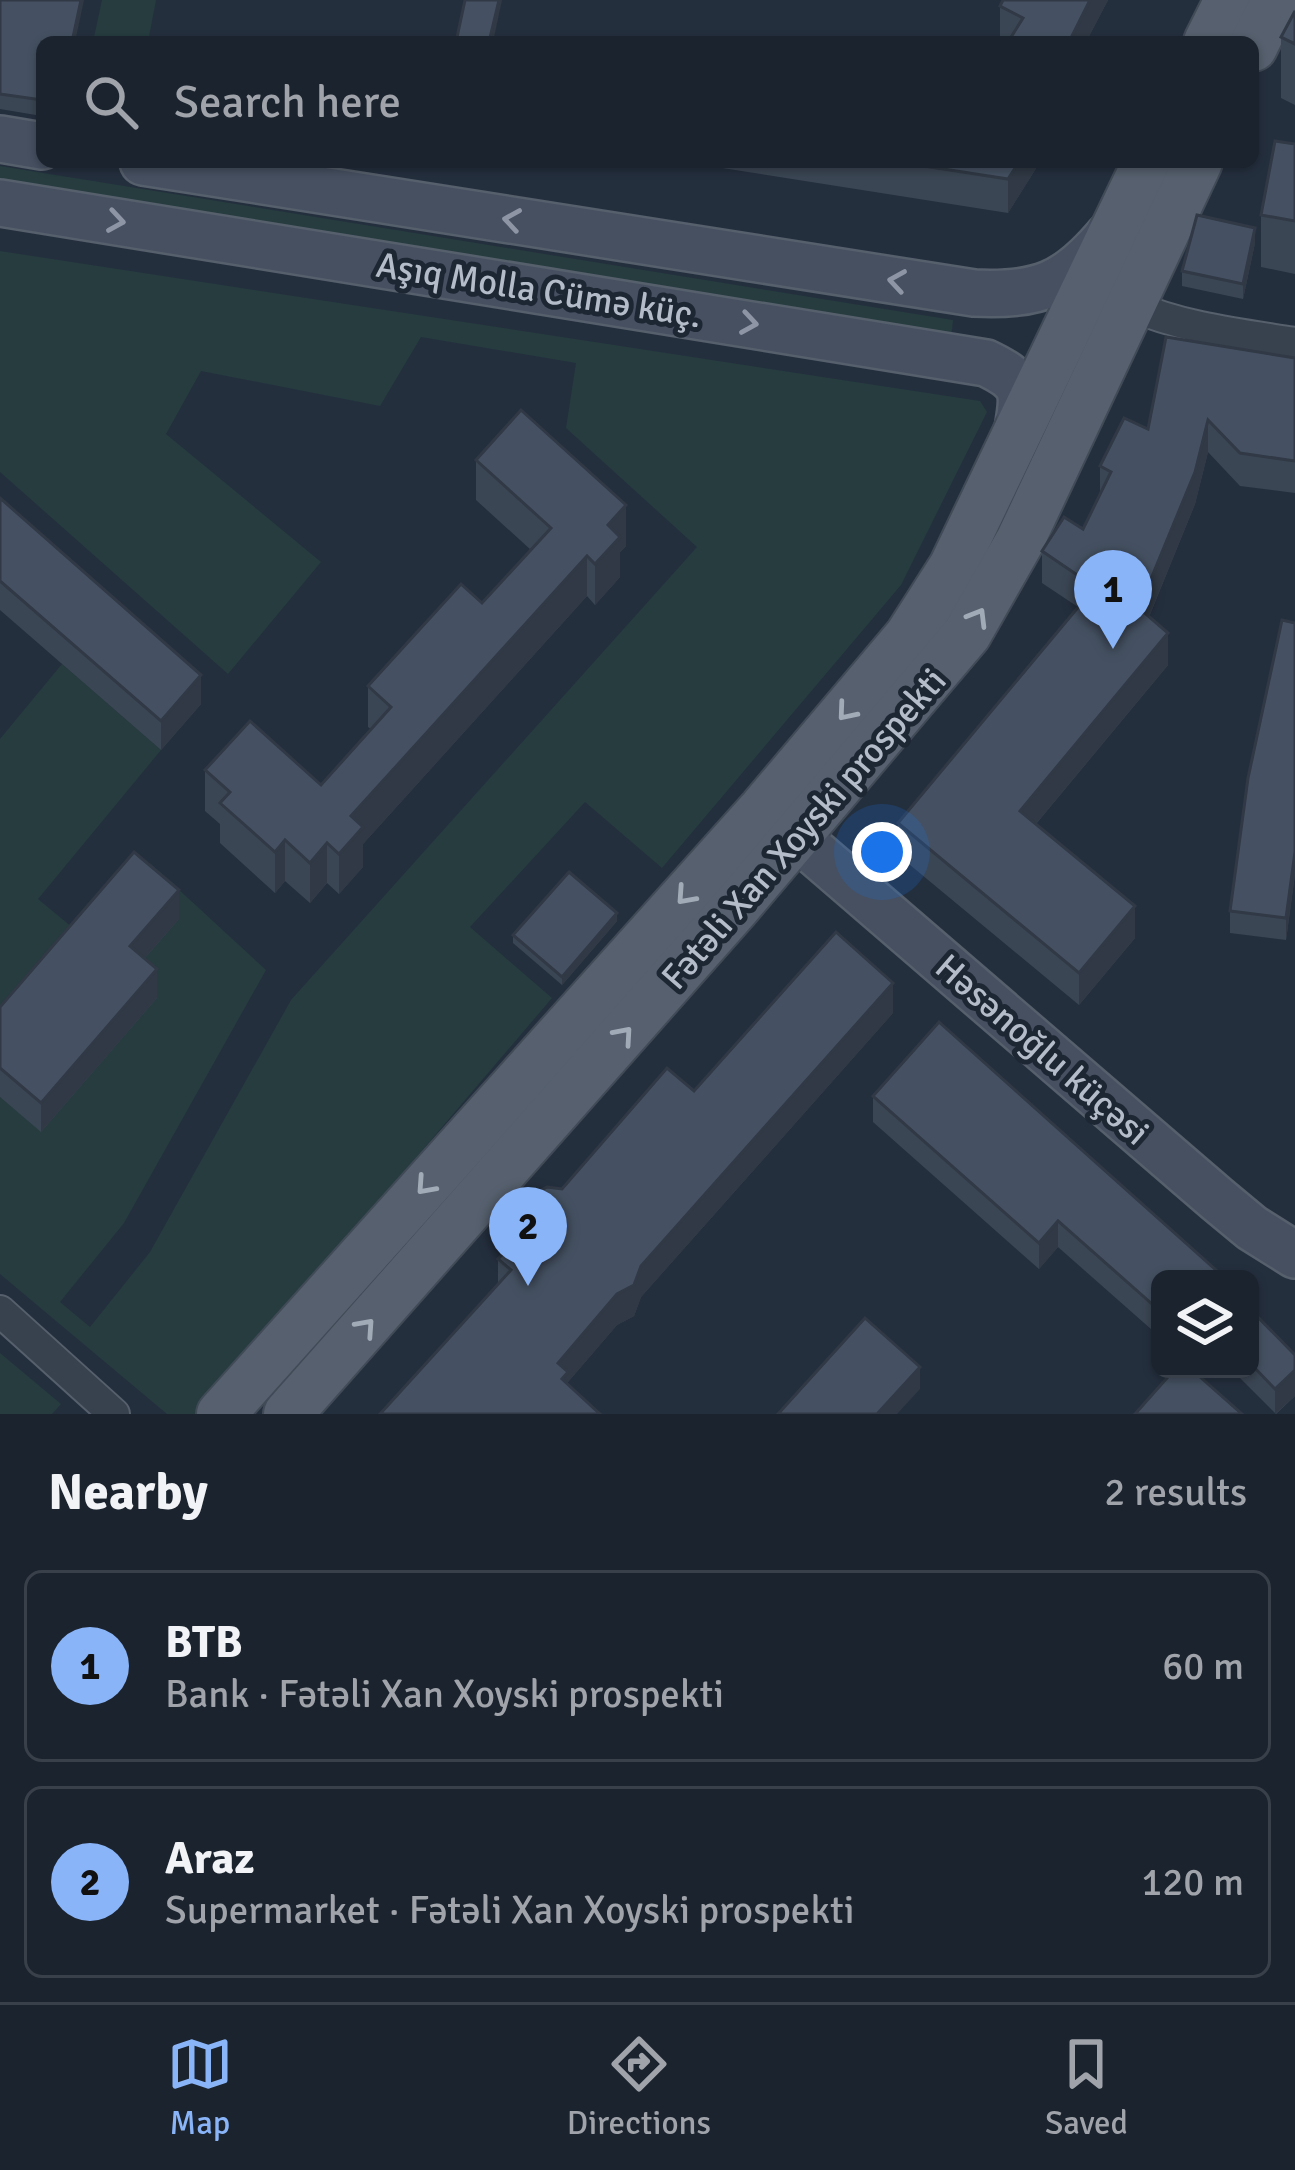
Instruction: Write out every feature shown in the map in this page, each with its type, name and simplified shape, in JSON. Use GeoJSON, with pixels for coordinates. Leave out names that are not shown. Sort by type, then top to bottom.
{"type":"FeatureCollection","features":[{"type":"Feature","properties":{"kind":"main road"},"geometry":{"type":"LineString","coordinates":[[1211,36],[1229,0]]}},
{"type":"Feature","properties":{"kind":"main road"},"geometry":{"type":"LineString","coordinates":[[1258,36],[1276,0]]}},
{"type":"Feature","properties":{"kind":"main road"},"geometry":{"type":"LineString","coordinates":[[0,139],[36,145]]}},
{"type":"Feature","properties":{"kind":"main road","name":"Aşıq Molla Cümə küç."},"geometry":{"type":"LineString","coordinates":[[181,168],[974,293],[1008,295],[1048,287],[1090,257],[1115,228]]}},
{"type":"Feature","properties":{"kind":"main road"},"geometry":{"type":"LineString","coordinates":[[1115,228],[1145,168]]}},
{"type":"Feature","properties":{"kind":"main road","name":"Fətəli Xan Xoyski prospekti"},"geometry":{"type":"LineString","coordinates":[[221,1414],[780,823],[968,634],[1020,541],[1195,168]]}},
{"type":"Feature","properties":{"kind":"main road","name":"Aşıq Molla Cümə küç."},"geometry":{"type":"LineString","coordinates":[[0,202],[986,363],[1015,378],[1022,399],[1016,435]]}},
{"type":"Feature","properties":{"kind":"main road","name":"Fətəli Xan Xoyski prospekti"},"geometry":{"type":"LineString","coordinates":[[288,1414],[780,823],[953,567],[1115,228]]}},
{"type":"Feature","properties":{"kind":"main road"},"geometry":{"type":"LineString","coordinates":[[964,358],[974,293]]}},
{"type":"Feature","properties":{"kind":"main road","name":"Həsənoğlu küçəsi"},"geometry":{"type":"LineString","coordinates":[[780,823],[1217,1199],[1295,1255]]}},
{"type":"Feature","properties":{"kind":"street"},"geometry":{"type":"LineString","coordinates":[[1130,305],[1197,328],[1295,343]]}},
{"type":"Feature","properties":{"kind":"street"},"geometry":{"type":"LineString","coordinates":[[0,1311],[114,1414]]}},
{"type":"Feature","properties":{"kind":"green space"},"geometry":{"type":"Polygon","coordinates":[[[102,0],[156,0],[149,36],[94,36],[102,0]]]}},
{"type":"Feature","properties":{"kind":"green space"},"geometry":{"type":"Polygon","coordinates":[[[0,166],[953,320],[951,339],[0,185],[0,166]]]}},
{"type":"Feature","properties":{"kind":"green space"},"geometry":{"type":"Polygon","coordinates":[[[0,251],[980,401],[987,412],[901,585],[662,868],[585,802],[470,927],[552,998],[198,1414],[167,1414],[0,1274],[0,1097],[41,1131],[156,998],[130,975],[134,881],[151,864],[266,970],[124,1223],[60,1302],[90,1327],[150,1252],[291,1000],[697,547],[566,428],[576,363],[421,337],[380,406],[201,371],[166,434],[321,562],[228,674],[0,472],[0,251]]]}},
{"type":"Feature","properties":{"kind":"green space"},"geometry":{"type":"Polygon","coordinates":[[[62,664],[161,750],[38,899],[85,938],[0,1036],[0,739],[62,664]]]}},
{"type":"Feature","properties":{"kind":"green space"},"geometry":{"type":"Polygon","coordinates":[[[0,1353],[61,1404],[52,1414],[0,1414],[0,1353]]]}},
{"type":"Feature","properties":{"kind":"building"},"geometry":{"type":"Polygon","coordinates":[[[0,0],[81,0],[73,36],[36,36],[36,99],[0,94],[0,0]]]}},
{"type":"Feature","properties":{"kind":"building"},"geometry":{"type":"Polygon","coordinates":[[[465,0],[499,0],[490,36],[457,36],[465,0]]]}},
{"type":"Feature","properties":{"kind":"building"},"geometry":{"type":"Polygon","coordinates":[[[1003,0],[1090,0],[1072,36],[1012,36],[1023,18],[1000,6],[1003,0]]]}},
{"type":"Feature","properties":{"kind":"building"},"geometry":{"type":"Polygon","coordinates":[[[1295,11],[1295,44],[1281,37],[1295,11]]]}},
{"type":"Feature","properties":{"kind":"building"},"geometry":{"type":"Polygon","coordinates":[[[1275,141],[1295,144],[1295,221],[1261,215],[1275,141]]]}},
{"type":"Feature","properties":{"kind":"building"},"geometry":{"type":"Polygon","coordinates":[[[937,168],[1015,168],[1008,179],[937,168]]]}},
{"type":"Feature","properties":{"kind":"building"},"geometry":{"type":"Polygon","coordinates":[[[1197,215],[1255,228],[1243,284],[1182,271],[1197,215]]]}},
{"type":"Feature","properties":{"kind":"building"},"geometry":{"type":"Polygon","coordinates":[[[1166,337],[1295,358],[1295,461],[1240,453],[1208,420],[1195,472],[1139,608],[1168,633],[1020,811],[1135,906],[1079,973],[898,823],[1095,587],[1042,551],[1064,517],[1083,529],[1111,472],[1100,466],[1124,418],[1148,429],[1166,337]]]}},
{"type":"Feature","properties":{"kind":"building"},"geometry":{"type":"Polygon","coordinates":[[[521,410],[626,505],[608,525],[620,537],[595,564],[587,556],[351,816],[363,827],[339,854],[327,843],[310,863],[285,840],[275,852],[220,803],[230,792],[205,770],[250,721],[321,785],[391,707],[368,686],[461,584],[482,603],[551,528],[476,460],[521,410]]]}},
{"type":"Feature","properties":{"kind":"building"},"geometry":{"type":"Polygon","coordinates":[[[0,498],[201,675],[161,721],[0,581],[0,498]]]}},
{"type":"Feature","properties":{"kind":"building"},"geometry":{"type":"Polygon","coordinates":[[[1282,620],[1295,623],[1295,852],[1286,918],[1230,911],[1248,778],[1282,620]]]}},
{"type":"Feature","properties":{"kind":"building"},"geometry":{"type":"Polygon","coordinates":[[[134,852],[179,890],[130,946],[157,969],[41,1103],[0,1068],[0,1007],[134,852]]]}},
{"type":"Feature","properties":{"kind":"building"},"geometry":{"type":"Polygon","coordinates":[[[569,872],[617,913],[562,977],[513,935],[569,872]]]}},
{"type":"Feature","properties":{"kind":"building"},"geometry":{"type":"Polygon","coordinates":[[[836,932],[893,983],[641,1266],[634,1285],[617,1294],[558,1363],[568,1372],[562,1379],[600,1414],[380,1414],[511,1270],[498,1259],[530,1225],[527,1210],[534,1194],[547,1187],[562,1189],[667,1068],[694,1091],[836,932]]]}},
{"type":"Feature","properties":{"kind":"building"},"geometry":{"type":"Polygon","coordinates":[[[939,1022],[1216,1270],[1151,1270],[1151,1303],[1058,1221],[1039,1243],[873,1096],[939,1022]]]}},
{"type":"Feature","properties":{"kind":"building"},"geometry":{"type":"Polygon","coordinates":[[[865,1318],[920,1367],[877,1414],[778,1414],[865,1318]]]}},
{"type":"Feature","properties":{"kind":"building"},"geometry":{"type":"Polygon","coordinates":[[[1259,1318],[1295,1355],[1295,1370],[1275,1389],[1259,1372],[1259,1318]]]}},
{"type":"Feature","properties":{"kind":"building"},"geometry":{"type":"Polygon","coordinates":[[[1167,1378],[1201,1378],[1242,1414],[1135,1414],[1167,1378]]]}},
{"type":"Feature","properties":{"kind":"place","name":"BTB"},"geometry":{"type":"Point","coordinates":[1113,649]}},
{"type":"Feature","properties":{"kind":"place","name":"Araz"},"geometry":{"type":"Point","coordinates":[528,1286]}}]}
